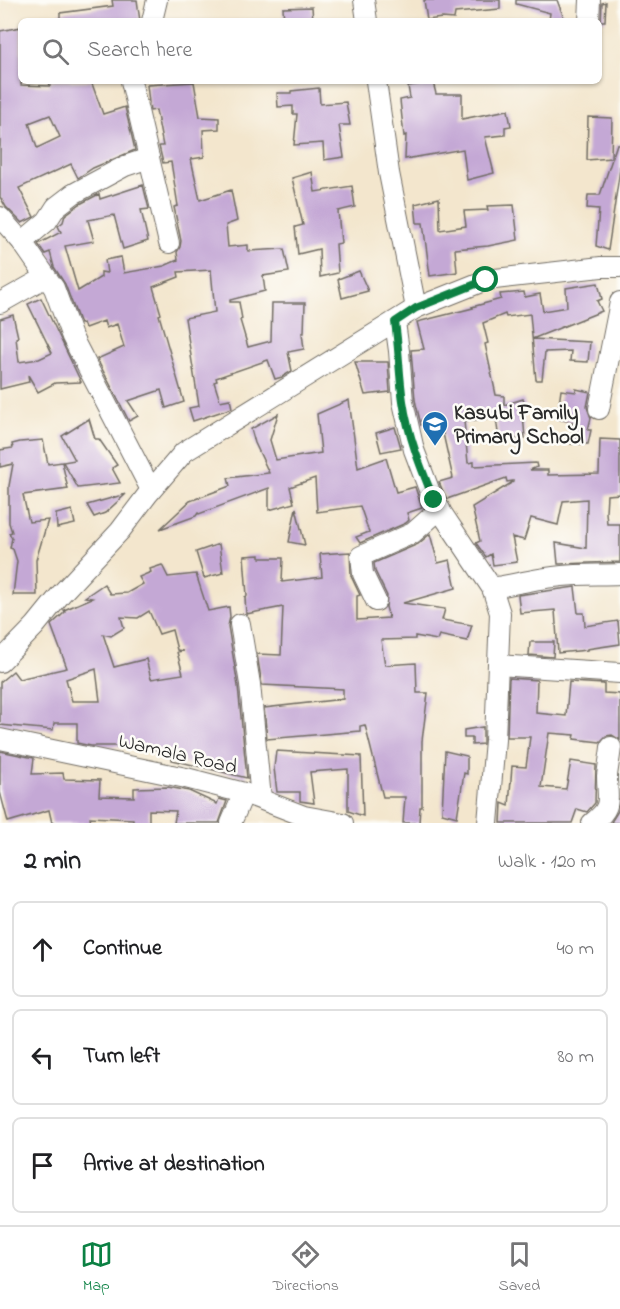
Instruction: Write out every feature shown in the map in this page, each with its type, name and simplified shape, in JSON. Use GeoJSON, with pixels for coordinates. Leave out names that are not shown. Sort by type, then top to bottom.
{"type":"FeatureCollection","features":[{"type":"Feature","properties":{"kind":"street"},"geometry":{"type":"LineString","coordinates":[[153,18],[157,0]]}},
{"type":"Feature","properties":{"kind":"street"},"geometry":{"type":"LineString","coordinates":[[364,0],[367,18]]}},
{"type":"Feature","properties":{"kind":"street"},"geometry":{"type":"LineString","coordinates":[[589,18],[590,0]]}},
{"type":"Feature","properties":{"kind":"street"},"geometry":{"type":"LineString","coordinates":[[132,84],[169,243]]}},
{"type":"Feature","properties":{"kind":"street"},"geometry":{"type":"LineString","coordinates":[[376,84],[389,174],[416,308]]}},
{"type":"Feature","properties":{"kind":"street"},"geometry":{"type":"LineString","coordinates":[[22,242],[47,221],[56,207],[73,194],[118,169],[149,158]]}},
{"type":"Feature","properties":{"kind":"street"},"geometry":{"type":"LineString","coordinates":[[0,217],[22,242],[54,288],[72,337],[151,490]]}},
{"type":"Feature","properties":{"kind":"street"},"geometry":{"type":"LineString","coordinates":[[0,662],[120,531],[184,452],[416,308],[486,280],[601,267],[620,267]]}},
{"type":"Feature","properties":{"kind":"street"},"geometry":{"type":"LineString","coordinates":[[0,303],[46,277]]}},
{"type":"Feature","properties":{"kind":"street"},"geometry":{"type":"LineString","coordinates":[[599,409],[620,302]]}},
{"type":"Feature","properties":{"kind":"street"},"geometry":{"type":"LineString","coordinates":[[395,322],[403,402],[414,450],[434,500],[492,588],[500,613],[495,740],[488,823]]}},
{"type":"Feature","properties":{"kind":"street"},"geometry":{"type":"LineString","coordinates":[[376,601],[363,574],[361,556],[413,533],[440,509]]}},
{"type":"Feature","properties":{"kind":"street"},"geometry":{"type":"LineString","coordinates":[[492,588],[564,575],[620,574]]}},
{"type":"Feature","properties":{"kind":"street"},"geometry":{"type":"LineString","coordinates":[[231,823],[253,796],[250,684],[240,624]]}},
{"type":"Feature","properties":{"kind":"street"},"geometry":{"type":"LineString","coordinates":[[498,665],[620,673]]}},
{"type":"Feature","properties":{"kind":"street","name":"Wamala Road"},"geometry":{"type":"LineString","coordinates":[[0,738],[186,778],[253,796],[304,816],[343,823]]}},
{"type":"Feature","properties":{"kind":"street"},"geometry":{"type":"LineString","coordinates":[[592,823],[602,816],[608,805],[607,779],[611,747]]}},
{"type":"Feature","properties":{"kind":"building"},"geometry":{"type":"Polygon","coordinates":[[[112,0],[137,0],[140,18],[60,18],[60,13],[113,6],[112,0]]]}},
{"type":"Feature","properties":{"kind":"building"},"geometry":{"type":"Polygon","coordinates":[[[424,0],[500,0],[500,9],[455,13],[454,18],[427,18],[424,0]]]}},
{"type":"Feature","properties":{"kind":"building"},"geometry":{"type":"Polygon","coordinates":[[[516,0],[557,0],[564,18],[549,18],[550,13],[516,4],[516,0]]]}},
{"type":"Feature","properties":{"kind":"building"},"geometry":{"type":"Polygon","coordinates":[[[606,2],[605,21],[602,21],[601,18],[602,3],[606,2]]]}},
{"type":"Feature","properties":{"kind":"building"},"geometry":{"type":"Polygon","coordinates":[[[312,7],[313,18],[284,18],[283,8],[312,7]]]}},
{"type":"Feature","properties":{"kind":"building"},"geometry":{"type":"Polygon","coordinates":[[[18,28],[18,84],[50,86],[50,84],[92,84],[103,114],[125,107],[135,150],[93,168],[78,178],[71,164],[19,188],[34,217],[22,223],[6,207],[0,197],[0,31],[18,28]],[[50,115],[29,123],[37,148],[60,137],[50,115]]]}},
{"type":"Feature","properties":{"kind":"building"},"geometry":{"type":"Polygon","coordinates":[[[194,84],[200,117],[219,118],[219,129],[203,130],[204,157],[191,159],[200,200],[231,190],[237,221],[226,225],[228,247],[248,245],[248,251],[284,249],[289,272],[263,276],[265,291],[230,300],[230,302],[239,302],[242,319],[240,320],[248,347],[271,341],[272,303],[305,303],[304,333],[302,333],[304,349],[288,352],[292,371],[275,379],[268,360],[216,378],[217,381],[214,382],[220,401],[230,399],[232,408],[193,421],[189,408],[199,406],[185,318],[215,312],[211,270],[178,272],[179,277],[153,287],[184,402],[166,408],[161,390],[128,401],[138,416],[129,421],[97,359],[124,347],[117,324],[106,328],[104,321],[85,328],[83,323],[80,324],[65,284],[54,267],[50,252],[45,254],[38,244],[61,232],[58,226],[63,222],[65,215],[80,204],[99,194],[100,199],[143,185],[149,209],[141,210],[148,241],[123,249],[114,215],[88,220],[94,241],[65,246],[78,291],[101,277],[101,272],[107,273],[105,260],[121,257],[124,273],[164,266],[178,260],[177,252],[181,241],[174,207],[178,206],[171,162],[163,163],[159,146],[163,146],[156,110],[150,111],[147,85],[194,84]]]}},
{"type":"Feature","properties":{"kind":"building"},"geometry":{"type":"Polygon","coordinates":[[[434,84],[436,94],[462,94],[462,119],[508,110],[511,126],[505,127],[505,135],[485,137],[494,173],[467,180],[463,149],[405,159],[406,135],[404,136],[400,100],[410,98],[408,86],[434,84]]]}},
{"type":"Feature","properties":{"kind":"building"},"geometry":{"type":"Polygon","coordinates":[[[319,88],[320,104],[346,102],[350,125],[339,125],[344,157],[324,160],[323,143],[294,145],[297,114],[293,114],[293,106],[278,107],[277,93],[319,88]]]}},
{"type":"Feature","properties":{"kind":"building"},"geometry":{"type":"Polygon","coordinates":[[[588,117],[612,118],[611,158],[587,160],[588,117]]]}},
{"type":"Feature","properties":{"kind":"building"},"geometry":{"type":"Polygon","coordinates":[[[617,144],[620,144],[620,169],[608,250],[596,246],[599,209],[587,208],[588,195],[600,195],[617,144]]]}},
{"type":"Feature","properties":{"kind":"building"},"geometry":{"type":"Polygon","coordinates":[[[312,172],[315,192],[352,186],[355,207],[338,211],[341,243],[336,244],[338,273],[320,277],[319,249],[298,254],[295,227],[303,225],[292,178],[312,172]]]}},
{"type":"Feature","properties":{"kind":"building"},"geometry":{"type":"Polygon","coordinates":[[[439,198],[440,230],[466,226],[464,211],[488,210],[487,206],[514,205],[518,240],[455,249],[457,272],[430,276],[423,223],[417,223],[415,204],[439,198]]]}},
{"type":"Feature","properties":{"kind":"building"},"geometry":{"type":"Polygon","coordinates":[[[359,271],[368,291],[342,298],[338,279],[359,271]]]}},
{"type":"Feature","properties":{"kind":"building"},"geometry":{"type":"Polygon","coordinates":[[[598,283],[602,299],[597,301],[602,311],[532,339],[530,314],[506,317],[505,314],[483,323],[496,395],[504,396],[504,405],[523,399],[527,412],[523,414],[525,438],[499,440],[496,418],[464,421],[468,463],[474,462],[474,466],[536,463],[537,467],[530,470],[548,470],[548,475],[599,474],[600,439],[620,440],[620,494],[607,495],[606,512],[607,524],[620,524],[620,562],[558,564],[556,543],[586,548],[587,499],[563,501],[558,525],[531,518],[524,540],[512,537],[517,562],[493,565],[491,554],[486,557],[476,543],[480,541],[472,507],[513,481],[507,482],[506,478],[447,499],[439,482],[453,478],[440,420],[421,425],[415,400],[411,350],[424,349],[417,322],[501,299],[500,294],[524,292],[525,297],[540,294],[543,311],[567,307],[566,288],[598,283]]]}},
{"type":"Feature","properties":{"kind":"building"},"geometry":{"type":"Polygon","coordinates":[[[41,298],[81,382],[55,383],[38,392],[28,375],[29,382],[0,389],[0,319],[13,315],[18,337],[16,338],[19,362],[39,359],[52,353],[28,304],[41,298]]]}},
{"type":"Feature","properties":{"kind":"building"},"geometry":{"type":"Polygon","coordinates":[[[532,339],[590,342],[588,362],[570,361],[571,351],[545,352],[542,380],[536,380],[532,339]]]}},
{"type":"Feature","properties":{"kind":"building"},"geometry":{"type":"Polygon","coordinates":[[[355,362],[388,362],[390,392],[365,395],[355,362]]]}},
{"type":"Feature","properties":{"kind":"building"},"geometry":{"type":"Polygon","coordinates":[[[576,389],[590,392],[587,407],[591,418],[588,430],[591,430],[588,444],[571,444],[573,422],[557,419],[561,390],[576,392],[576,389]]]}},
{"type":"Feature","properties":{"kind":"building"},"geometry":{"type":"Polygon","coordinates":[[[349,400],[358,468],[386,458],[396,492],[415,487],[422,508],[407,513],[409,520],[406,523],[360,543],[356,537],[369,532],[360,506],[317,512],[315,478],[290,487],[294,503],[269,510],[269,488],[160,529],[190,501],[230,486],[228,478],[269,473],[251,429],[278,414],[270,440],[276,460],[321,453],[317,414],[349,400]]]}},
{"type":"Feature","properties":{"kind":"building"},"geometry":{"type":"Polygon","coordinates":[[[89,419],[95,439],[99,439],[117,465],[112,468],[120,483],[78,488],[63,462],[75,460],[62,436],[89,419]]]}},
{"type":"Feature","properties":{"kind":"building"},"geometry":{"type":"Polygon","coordinates":[[[395,427],[401,448],[381,452],[376,433],[395,427]]]}},
{"type":"Feature","properties":{"kind":"building"},"geometry":{"type":"Polygon","coordinates":[[[43,440],[48,464],[62,462],[68,489],[23,495],[29,522],[48,520],[36,560],[37,595],[13,595],[17,561],[13,549],[10,548],[12,538],[9,533],[12,532],[9,523],[9,486],[13,464],[0,467],[0,450],[13,448],[12,444],[20,442],[43,440]]]}},
{"type":"Feature","properties":{"kind":"building"},"geometry":{"type":"Polygon","coordinates":[[[126,494],[105,513],[94,517],[87,505],[126,494]]]}},
{"type":"Feature","properties":{"kind":"building"},"geometry":{"type":"Polygon","coordinates":[[[296,508],[305,545],[289,542],[296,508]]]}},
{"type":"Feature","properties":{"kind":"building"},"geometry":{"type":"Polygon","coordinates":[[[72,510],[75,524],[57,528],[56,514],[72,510]]]}},
{"type":"Feature","properties":{"kind":"building"},"geometry":{"type":"Polygon","coordinates":[[[430,534],[438,563],[450,560],[456,588],[403,603],[445,609],[442,620],[472,625],[467,641],[439,635],[437,640],[415,636],[415,639],[381,640],[385,665],[416,663],[417,693],[428,693],[422,741],[422,807],[420,807],[419,823],[403,823],[405,797],[383,797],[365,725],[360,726],[360,731],[267,739],[264,708],[343,699],[343,689],[262,685],[257,654],[281,655],[283,607],[246,614],[244,556],[260,555],[260,558],[283,558],[282,582],[322,577],[320,554],[350,552],[351,576],[360,595],[357,596],[357,620],[389,618],[386,607],[387,596],[375,571],[374,563],[418,544],[430,534]]]}},
{"type":"Feature","properties":{"kind":"building"},"geometry":{"type":"Polygon","coordinates":[[[219,544],[223,573],[204,578],[196,552],[219,544]]]}},
{"type":"Feature","properties":{"kind":"building"},"geometry":{"type":"Polygon","coordinates":[[[162,565],[168,577],[196,574],[208,611],[229,607],[228,626],[238,686],[247,778],[172,760],[172,752],[148,749],[148,746],[91,746],[77,743],[77,723],[54,723],[53,730],[0,725],[0,682],[13,671],[19,679],[67,668],[51,625],[65,612],[64,610],[92,598],[85,597],[104,584],[110,594],[127,593],[143,584],[139,577],[151,572],[150,569],[162,565]],[[149,611],[138,618],[121,617],[124,628],[111,636],[103,634],[114,667],[146,659],[151,679],[183,674],[177,652],[183,651],[177,650],[172,630],[159,634],[149,611]],[[96,669],[66,679],[72,701],[100,701],[96,669]]]}},
{"type":"Feature","properties":{"kind":"building"},"geometry":{"type":"Polygon","coordinates":[[[575,587],[578,613],[584,613],[585,626],[618,621],[620,644],[558,653],[555,610],[520,613],[518,595],[575,587]]]}},
{"type":"Feature","properties":{"kind":"building"},"geometry":{"type":"Polygon","coordinates":[[[530,642],[554,642],[553,657],[529,655],[530,642]]]}},
{"type":"Feature","properties":{"kind":"building"},"geometry":{"type":"Polygon","coordinates":[[[509,678],[537,680],[536,713],[566,716],[569,682],[604,684],[604,693],[620,694],[620,740],[612,735],[606,736],[600,742],[574,739],[575,735],[549,733],[541,787],[566,789],[571,761],[596,765],[595,803],[587,812],[577,809],[572,823],[501,823],[502,803],[509,806],[512,766],[526,767],[530,737],[507,737],[509,678]]]}},
{"type":"Feature","properties":{"kind":"building"},"geometry":{"type":"Polygon","coordinates":[[[483,727],[483,744],[472,745],[472,738],[464,738],[464,730],[483,727]]]}},
{"type":"Feature","properties":{"kind":"building"},"geometry":{"type":"Polygon","coordinates":[[[0,751],[34,758],[32,774],[63,773],[64,779],[100,780],[99,796],[134,797],[134,788],[168,787],[189,791],[217,804],[219,799],[227,801],[219,823],[174,823],[176,811],[149,810],[149,823],[133,823],[133,819],[90,817],[91,823],[52,823],[49,810],[8,822],[0,792],[0,751]]]}},
{"type":"Feature","properties":{"kind":"building"},"geometry":{"type":"Polygon","coordinates":[[[276,751],[361,756],[363,816],[348,811],[348,769],[310,772],[314,803],[300,801],[300,792],[277,792],[274,768],[276,751]]]}},
{"type":"Feature","properties":{"kind":"building"},"geometry":{"type":"Polygon","coordinates":[[[445,751],[467,756],[467,774],[464,773],[457,817],[442,813],[445,751]]]}},
{"type":"Feature","properties":{"kind":"building"},"geometry":{"type":"Polygon","coordinates":[[[620,798],[620,823],[613,823],[611,822],[618,811],[620,798]]]}},
{"type":"Feature","properties":{"kind":"place","name":"Kasubi Family Primary School"},"geometry":{"type":"Point","coordinates":[435,447]}},
{"type":"Feature","properties":{"kind":"route"},"geometry":{"type":"LineString","coordinates":[[434,500],[414,450],[403,402],[395,322],[416,308],[486,280]]}}]}
